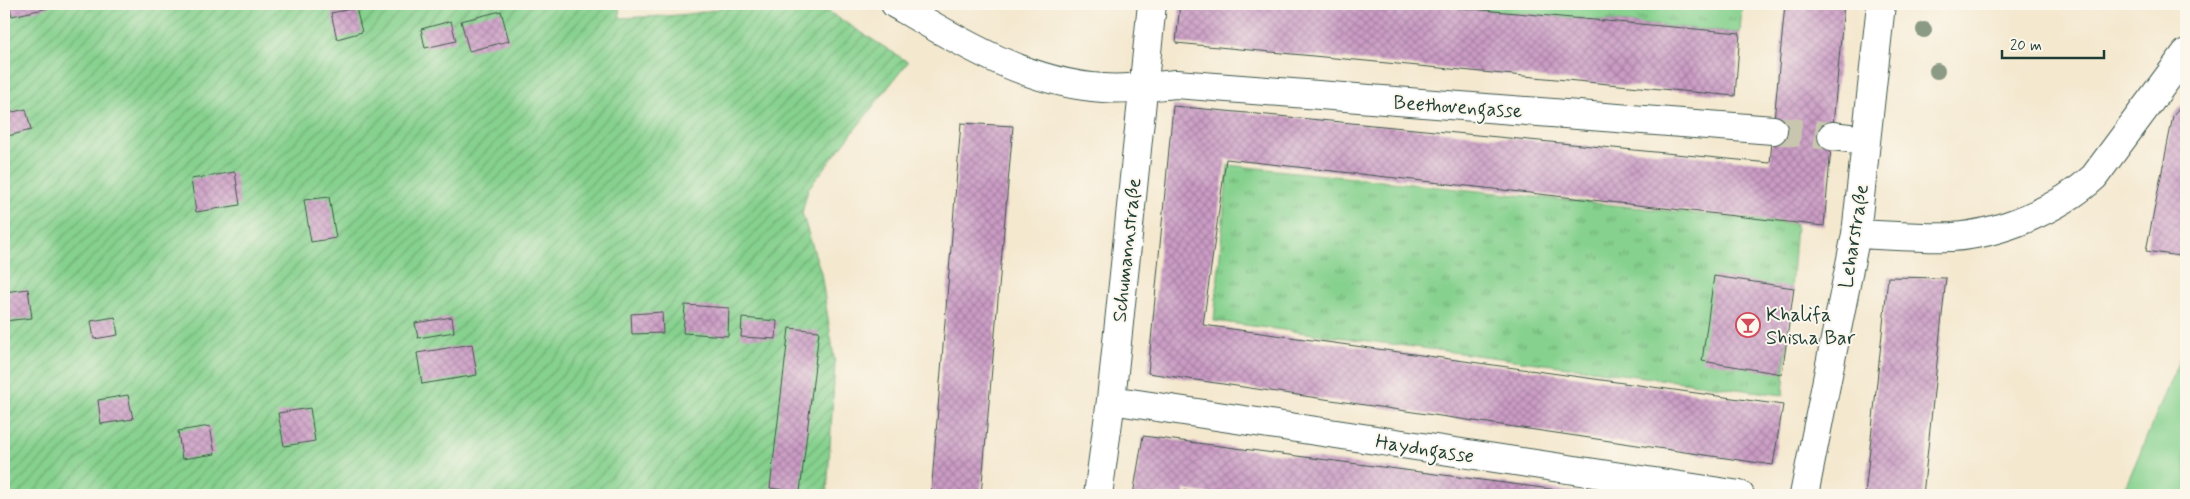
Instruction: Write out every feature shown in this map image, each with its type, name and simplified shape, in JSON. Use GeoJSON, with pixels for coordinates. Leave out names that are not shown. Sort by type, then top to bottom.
{"type":"FeatureCollection","features":[{"type":"Feature","properties":{"kind":"street","name":"Beethovengasse"},"geometry":{"type":"LineString","coordinates":[[895,4],[969,48],[1011,66],[1063,83],[1104,88],[1176,84],[1773,130]]}},
{"type":"Feature","properties":{"kind":"street","name":"Schumannstraße"},"geometry":{"type":"LineString","coordinates":[[1098,495],[1111,400],[1142,86],[1152,4]]}},
{"type":"Feature","properties":{"kind":"street","name":"Leharstraße"},"geometry":{"type":"LineString","coordinates":[[1804,495],[1856,234],[1881,4]]}},
{"type":"Feature","properties":{"kind":"street"},"geometry":{"type":"LineString","coordinates":[[1856,234],[1953,237],[1999,228],[2059,204],[2094,177],[2186,53]]}},
{"type":"Feature","properties":{"kind":"street"},"geometry":{"type":"LineString","coordinates":[[1832,136],[1866,140]]}},
{"type":"Feature","properties":{"kind":"street","name":"Haydngasse"},"geometry":{"type":"LineString","coordinates":[[1111,400],[1740,495]]}},
{"type":"Feature","properties":{"kind":"green space"},"geometry":{"type":"Polygon","coordinates":[[[4,4],[619,4],[620,18],[691,14],[730,4],[816,4],[908,62],[808,189],[802,213],[821,273],[835,364],[827,495],[4,495],[4,4]]]}},
{"type":"Feature","properties":{"kind":"green space"},"geometry":{"type":"Polygon","coordinates":[[[1415,4],[1742,4],[1740,33],[1415,4]]]}},
{"type":"Feature","properties":{"kind":"green space"},"geometry":{"type":"Polygon","coordinates":[[[1228,165],[1796,224],[1783,395],[1214,321],[1228,165]]]}},
{"type":"Feature","properties":{"kind":"green space"},"geometry":{"type":"Polygon","coordinates":[[[2186,344],[2186,495],[2122,495],[2186,344]]]}},
{"type":"Feature","properties":{"kind":"building"},"geometry":{"type":"Polygon","coordinates":[[[9,4],[47,4],[48,8],[12,16],[9,4]]]}},
{"type":"Feature","properties":{"kind":"building"},"geometry":{"type":"Polygon","coordinates":[[[1180,4],[1415,4],[1740,33],[1735,96],[1176,43],[1180,4]]]}},
{"type":"Feature","properties":{"kind":"building"},"geometry":{"type":"Polygon","coordinates":[[[1785,4],[1844,4],[1824,226],[1226,159],[1203,325],[1783,405],[1773,465],[1148,373],[1173,106],[1770,163],[1785,4]]]}},
{"type":"Feature","properties":{"kind":"building"},"geometry":{"type":"Polygon","coordinates":[[[356,8],[362,32],[337,39],[331,13],[356,8]]]}},
{"type":"Feature","properties":{"kind":"building"},"geometry":{"type":"Polygon","coordinates":[[[501,11],[509,41],[469,51],[461,21],[501,11]]]}},
{"type":"Feature","properties":{"kind":"building"},"geometry":{"type":"Polygon","coordinates":[[[451,21],[456,41],[425,48],[421,29],[451,21]]]}},
{"type":"Feature","properties":{"kind":"building"},"geometry":{"type":"Polygon","coordinates":[[[2186,101],[2186,257],[2146,251],[2173,116],[2186,101]]]}},
{"type":"Feature","properties":{"kind":"building"},"geometry":{"type":"Polygon","coordinates":[[[26,109],[31,130],[4,137],[4,114],[26,109]]]}},
{"type":"Feature","properties":{"kind":"building"},"geometry":{"type":"Polygon","coordinates":[[[961,123],[1013,126],[981,495],[931,495],[961,123]]]}},
{"type":"Feature","properties":{"kind":"building"},"geometry":{"type":"Polygon","coordinates":[[[235,172],[240,205],[196,212],[191,179],[235,172]]]}},
{"type":"Feature","properties":{"kind":"building"},"geometry":{"type":"Polygon","coordinates":[[[329,197],[336,238],[311,242],[304,200],[329,197]]]}},
{"type":"Feature","properties":{"kind":"building","name":"Khalifa Shisha Bar"},"geometry":{"type":"Polygon","coordinates":[[[1714,276],[1794,288],[1782,374],[1702,361],[1714,276]]]}},
{"type":"Feature","properties":{"kind":"building"},"geometry":{"type":"Polygon","coordinates":[[[1888,277],[1946,278],[1923,495],[1865,495],[1888,277]]]}},
{"type":"Feature","properties":{"kind":"building"},"geometry":{"type":"Polygon","coordinates":[[[28,289],[32,318],[4,321],[4,292],[28,289]]]}},
{"type":"Feature","properties":{"kind":"building"},"geometry":{"type":"Polygon","coordinates":[[[685,305],[729,308],[728,336],[683,333],[685,305]]]}},
{"type":"Feature","properties":{"kind":"building"},"geometry":{"type":"Polygon","coordinates":[[[662,312],[663,333],[632,334],[631,314],[662,312]]]}},
{"type":"Feature","properties":{"kind":"building"},"geometry":{"type":"Polygon","coordinates":[[[115,317],[118,335],[94,339],[91,321],[115,317]]]}},
{"type":"Feature","properties":{"kind":"building"},"geometry":{"type":"Polygon","coordinates":[[[452,317],[454,332],[418,338],[415,323],[452,317]]]}},
{"type":"Feature","properties":{"kind":"building"},"geometry":{"type":"Polygon","coordinates":[[[742,318],[777,321],[776,339],[741,337],[742,318]]]}},
{"type":"Feature","properties":{"kind":"building"},"geometry":{"type":"Polygon","coordinates":[[[789,328],[819,331],[800,492],[770,488],[789,328]]]}},
{"type":"Feature","properties":{"kind":"building"},"geometry":{"type":"Polygon","coordinates":[[[472,344],[477,375],[422,384],[417,353],[472,344]]]}},
{"type":"Feature","properties":{"kind":"building"},"geometry":{"type":"Polygon","coordinates":[[[128,395],[133,419],[101,424],[98,400],[128,395]]]}},
{"type":"Feature","properties":{"kind":"building"},"geometry":{"type":"Polygon","coordinates":[[[310,408],[315,441],[284,446],[278,413],[310,408]]]}},
{"type":"Feature","properties":{"kind":"building"},"geometry":{"type":"Polygon","coordinates":[[[210,426],[215,454],[182,459],[178,431],[210,426]]]}},
{"type":"Feature","properties":{"kind":"building"},"geometry":{"type":"Polygon","coordinates":[[[1143,436],[1589,495],[1217,495],[1184,490],[1184,495],[1133,495],[1143,436]]]}},
{"type":"Feature","properties":{"kind":"tunnel"},"geometry":{"type":"LineString","coordinates":[[1773,130],[1832,136]]}},
{"type":"Feature","properties":{"kind":"place","name":"Khalifa Shisha Bar"},"geometry":{"type":"Point","coordinates":[1748,325]}}]}
